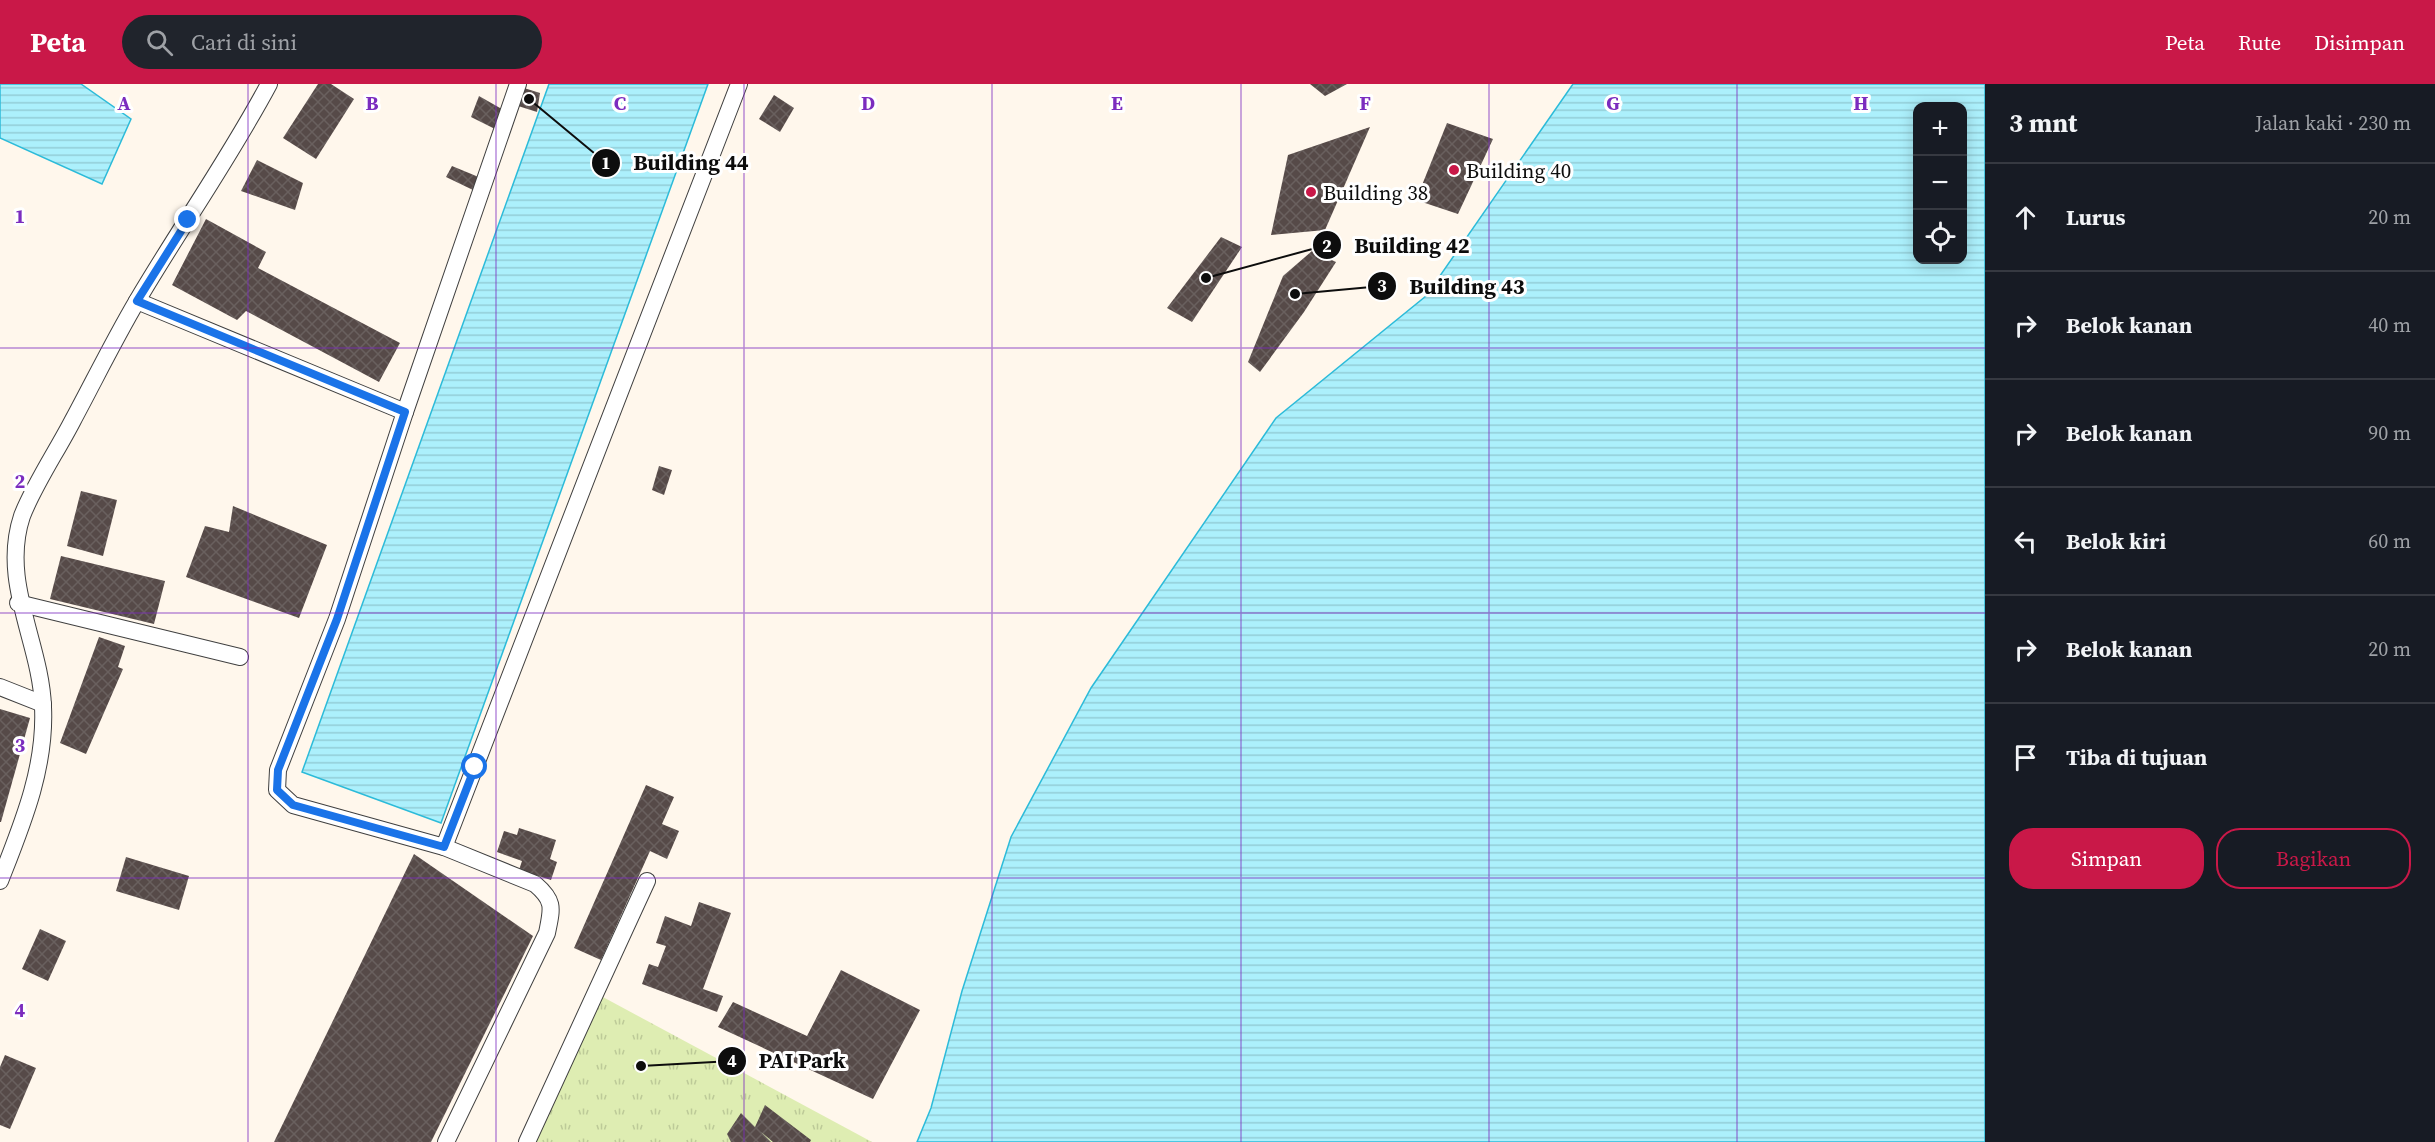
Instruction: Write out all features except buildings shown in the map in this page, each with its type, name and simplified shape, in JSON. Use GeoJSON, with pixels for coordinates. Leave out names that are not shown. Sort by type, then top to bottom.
{"type":"FeatureCollection","features":[{"type":"Feature","properties":{"kind":"lane"},"geometry":{"type":"LineString","coordinates":[[446,1142],[547,933],[552,907],[547,895],[534,884],[444,847],[293,805],[277,790],[278,770],[337,619],[405,412],[518,84]]}},
{"type":"Feature","properties":{"kind":"lane"},"geometry":{"type":"LineString","coordinates":[[444,847],[739,84]]}},
{"type":"Feature","properties":{"kind":"lane"},"geometry":{"type":"LineString","coordinates":[[0,881],[29,808],[43,729],[44,705],[33,652],[18,603],[15,558],[22,517],[137,301],[262,88]]}},
{"type":"Feature","properties":{"kind":"lane"},"geometry":{"type":"LineString","coordinates":[[137,301],[405,412]]}},
{"type":"Feature","properties":{"kind":"lane"},"geometry":{"type":"LineString","coordinates":[[18,603],[240,657]]}},
{"type":"Feature","properties":{"kind":"lane"},"geometry":{"type":"LineString","coordinates":[[0,687],[44,705]]}},
{"type":"Feature","properties":{"kind":"lane"},"geometry":{"type":"LineString","coordinates":[[526,1142],[647,881]]}},
{"type":"Feature","properties":{"kind":"green space"},"geometry":{"type":"Polygon","coordinates":[[[588,989],[872,1142],[518,1142],[588,989]]]}},
{"type":"Feature","properties":{"kind":"water"},"geometry":{"type":"Polygon","coordinates":[[[0,84],[81,84],[131,119],[102,184],[0,138],[0,84]]]}},
{"type":"Feature","properties":{"kind":"water"},"geometry":{"type":"Polygon","coordinates":[[[549,84],[708,84],[441,823],[302,772],[549,84]]]}},
{"type":"Feature","properties":{"kind":"water"},"geometry":{"type":"Polygon","coordinates":[[[1573,84],[1985,84],[1985,1142],[917,1142],[931,1108],[962,991],[1011,837],[1091,688],[1276,418],[1426,296],[1573,84]]]}},
{"type":"Feature","properties":{"kind":"place","name":"Building 44"},"geometry":{"type":"Point","coordinates":[529,99]}},
{"type":"Feature","properties":{"kind":"place","name":"Building 40"},"geometry":{"type":"Point","coordinates":[1454,170]}},
{"type":"Feature","properties":{"kind":"place","name":"Building 38"},"geometry":{"type":"Point","coordinates":[1311,192]}},
{"type":"Feature","properties":{"kind":"place","name":"Building 42"},"geometry":{"type":"Point","coordinates":[1206,278]}},
{"type":"Feature","properties":{"kind":"place","name":"Building 43"},"geometry":{"type":"Point","coordinates":[1295,294]}},
{"type":"Feature","properties":{"kind":"place","name":"PAI Park"},"geometry":{"type":"Point","coordinates":[641,1066]}},
{"type":"Feature","properties":{"kind":"route"},"geometry":{"type":"LineString","coordinates":[[188,220],[137,301],[405,412],[337,619],[278,770],[277,790],[293,805],[444,847],[475,767]]}}]}
